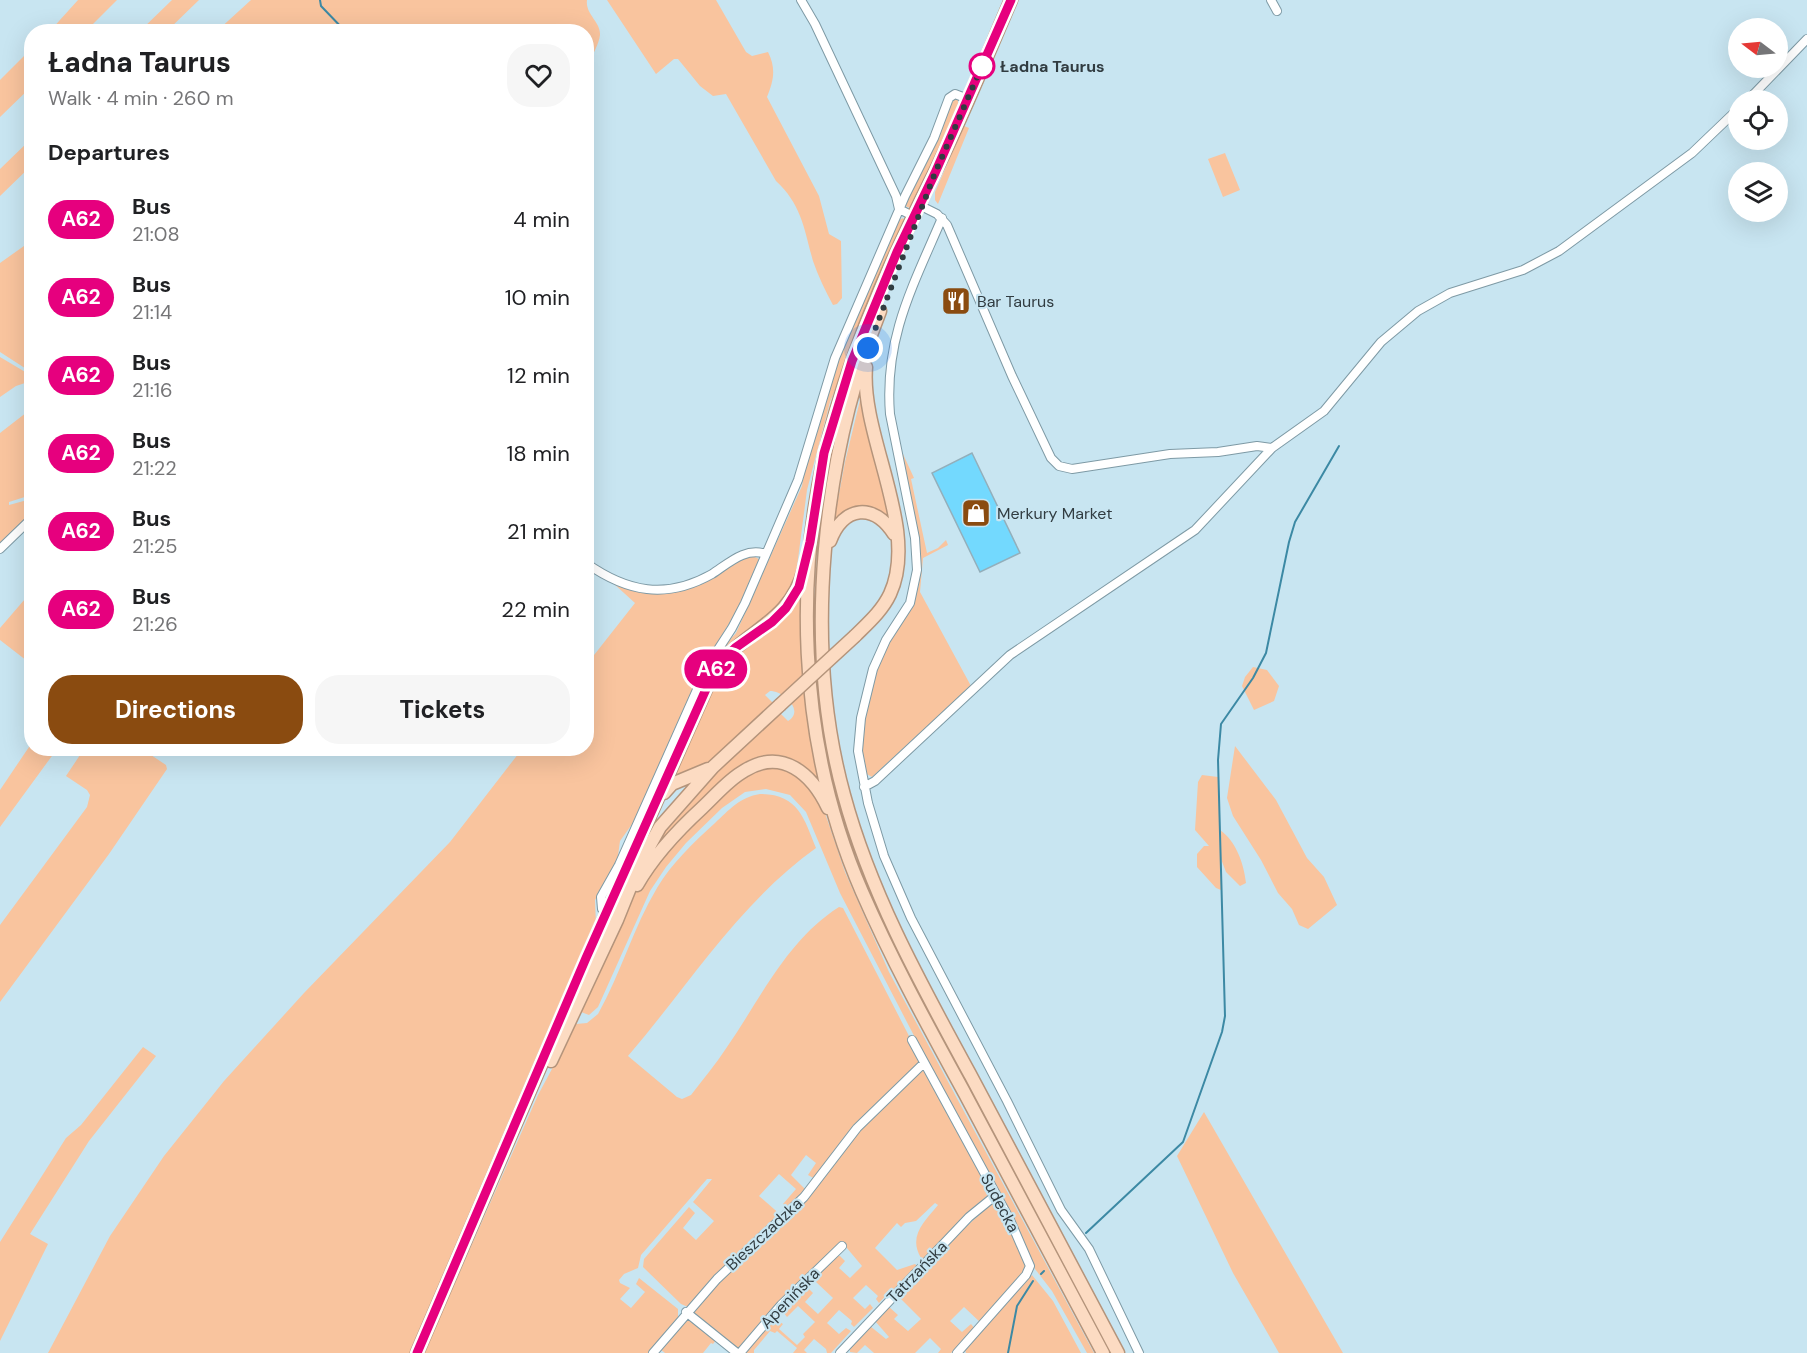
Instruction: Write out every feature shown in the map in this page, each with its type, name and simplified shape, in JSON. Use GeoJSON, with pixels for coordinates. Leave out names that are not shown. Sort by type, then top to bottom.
{"type":"FeatureCollection","features":[{"type":"Feature","properties":{"kind":"main road"},"geometry":{"type":"LineString","coordinates":[[417,1353],[505,1153],[561,1043],[652,812],[716,668],[735,648],[772,622],[793,598],[799,587],[810,542],[819,481],[836,410],[862,335],[1011,0]]}},
{"type":"Feature","properties":{"kind":"main road"},"geometry":{"type":"LineString","coordinates":[[935,173],[888,290],[868,348],[839,457],[825,565],[824,649],[829,719],[843,794],[861,850],[889,918],[1118,1353]]}},
{"type":"Feature","properties":{"kind":"main road"},"geometry":{"type":"LineString","coordinates":[[612,917],[660,827],[713,767],[878,613],[890,594],[896,576],[897,538],[867,399],[868,348]]}},
{"type":"Feature","properties":{"kind":"main road"},"geometry":{"type":"LineString","coordinates":[[825,565],[836,528],[847,515],[864,512],[878,517],[884,520],[897,538]]}},
{"type":"Feature","properties":{"kind":"main road"},"geometry":{"type":"LineString","coordinates":[[810,542],[807,612],[809,668],[817,734],[840,833]]}},
{"type":"Feature","properties":{"kind":"main road"},"geometry":{"type":"LineString","coordinates":[[612,917],[677,832],[731,780],[759,764],[780,763],[804,772],[816,785],[840,833],[861,891],[894,958],[1103,1353]]}},
{"type":"Feature","properties":{"kind":"main road"},"geometry":{"type":"LineString","coordinates":[[652,812],[672,784],[713,767]]}},
{"type":"Feature","properties":{"kind":"street"},"geometry":{"type":"LineString","coordinates":[[801,0],[820,34],[900,209],[913,216]]}},
{"type":"Feature","properties":{"kind":"street"},"geometry":{"type":"LineString","coordinates":[[1271,0],[1277,11]]}},
{"type":"Feature","properties":{"kind":"street"},"geometry":{"type":"LineString","coordinates":[[1758,90],[1807,39]]}},
{"type":"Feature","properties":{"kind":"street"},"geometry":{"type":"LineString","coordinates":[[612,917],[600,904],[601,897],[619,865],[708,665],[732,628],[766,554],[802,467],[835,358],[900,209],[934,138],[949,98],[955,94],[968,99]]}},
{"type":"Feature","properties":{"kind":"street"},"geometry":{"type":"LineString","coordinates":[[864,787],[875,781],[1010,656],[1196,530],[1272,448],[1324,411],[1381,342],[1418,311],[1450,293],[1523,270],[1558,251],[1692,153],[1728,119]]}},
{"type":"Feature","properties":{"kind":"street"},"geometry":{"type":"LineString","coordinates":[[923,207],[942,218],[1012,376],[1051,458],[1059,466],[1072,469],[1170,454],[1218,452],[1257,446],[1272,448]]}},
{"type":"Feature","properties":{"kind":"street"},"geometry":{"type":"LineString","coordinates":[[942,218],[906,304],[891,352],[890,414],[915,538],[917,570],[910,603],[886,640],[873,669],[861,717],[858,752],[864,787],[884,856],[911,918],[1061,1210],[1089,1249],[1099,1274],[1139,1353]]}},
{"type":"Feature","properties":{"kind":"street"},"geometry":{"type":"LineString","coordinates":[[0,549],[24,526]]}},
{"type":"Feature","properties":{"kind":"street"},"geometry":{"type":"LineString","coordinates":[[594,568],[619,583],[657,590],[697,581],[751,551],[766,554]]}},
{"type":"Feature","properties":{"kind":"street","name":"Sudecka"},"geometry":{"type":"LineString","coordinates":[[912,1040],[1025,1250],[1030,1266],[1026,1275],[957,1353]]}},
{"type":"Feature","properties":{"kind":"street","name":"Bieszczadzka"},"geometry":{"type":"LineString","coordinates":[[653,1353],[724,1272],[788,1214],[857,1128],[924,1063]]}},
{"type":"Feature","properties":{"kind":"street","name":"Tatrzańska"},"geometry":{"type":"LineString","coordinates":[[840,1353],[969,1217],[996,1195]]}},
{"type":"Feature","properties":{"kind":"street","name":"Apenińska"},"geometry":{"type":"LineString","coordinates":[[739,1353],[781,1305],[842,1245]]}},
{"type":"Feature","properties":{"kind":"street"},"geometry":{"type":"LineString","coordinates":[[687,1312],[739,1353]]}},
{"type":"Feature","properties":{"kind":"shaded area"},"geometry":{"type":"Polygon","coordinates":[[[78,0],[117,0],[93,24],[56,24],[78,0]]]}},
{"type":"Feature","properties":{"kind":"shaded area"},"geometry":{"type":"Polygon","coordinates":[[[172,0],[199,0],[174,24],[147,24],[172,0]]]}},
{"type":"Feature","properties":{"kind":"shaded area"},"geometry":{"type":"Polygon","coordinates":[[[251,0],[587,0],[588,10],[600,30],[600,35],[594,53],[594,24],[225,24],[251,0]]]}},
{"type":"Feature","properties":{"kind":"shaded area"},"geometry":{"type":"Polygon","coordinates":[[[607,0],[716,0],[746,52],[752,56],[768,52],[773,74],[767,97],[819,196],[829,234],[841,241],[842,298],[837,304],[833,305],[817,272],[797,208],[776,181],[726,94],[713,96],[700,86],[678,59],[674,59],[656,74],[607,0]]]}},
{"type":"Feature","properties":{"kind":"shaded area"},"geometry":{"type":"Polygon","coordinates":[[[24,56],[24,94],[0,117],[0,80],[24,56]]]}},
{"type":"Feature","properties":{"kind":"shaded area"},"geometry":{"type":"Polygon","coordinates":[[[954,98],[958,98],[958,104],[929,171],[910,208],[905,206],[905,202],[917,181],[954,98]]]}},
{"type":"Feature","properties":{"kind":"shaded area"},"geometry":{"type":"Polygon","coordinates":[[[964,126],[969,128],[938,204],[935,200],[935,192],[964,126]]]}},
{"type":"Feature","properties":{"kind":"shaded area"},"geometry":{"type":"Polygon","coordinates":[[[24,146],[24,173],[0,196],[0,169],[24,146]]]}},
{"type":"Feature","properties":{"kind":"shaded area"},"geometry":{"type":"Polygon","coordinates":[[[1225,153],[1240,190],[1223,197],[1208,159],[1225,153]]]}},
{"type":"Feature","properties":{"kind":"shaded area"},"geometry":{"type":"Polygon","coordinates":[[[903,218],[905,222],[830,402],[807,490],[795,582],[784,602],[723,653],[606,902],[605,898],[713,659],[736,633],[802,486],[806,464],[836,364],[897,221],[903,218]]]}},
{"type":"Feature","properties":{"kind":"shaded area"},"geometry":{"type":"Polygon","coordinates":[[[24,246],[24,367],[0,352],[0,263],[24,246]]]}},
{"type":"Feature","properties":{"kind":"shaded area"},"geometry":{"type":"Polygon","coordinates":[[[0,357],[24,371],[24,383],[0,397],[0,357]]]}},
{"type":"Feature","properties":{"kind":"shaded area"},"geometry":{"type":"Polygon","coordinates":[[[862,392],[892,520],[880,512],[844,513],[834,521],[845,462],[862,392]]]}},
{"type":"Feature","properties":{"kind":"shaded area"},"geometry":{"type":"Polygon","coordinates":[[[24,414],[24,497],[9,502],[9,505],[24,501],[24,522],[0,545],[0,433],[24,414]]]}},
{"type":"Feature","properties":{"kind":"shaded area"},"geometry":{"type":"Polygon","coordinates":[[[903,454],[914,478],[911,479],[927,553],[938,548],[946,540],[948,545],[923,558],[920,592],[971,686],[872,777],[865,773],[861,751],[861,732],[879,661],[908,613],[919,585],[920,550],[902,461],[903,454]]]}},
{"type":"Feature","properties":{"kind":"shaded area"},"geometry":{"type":"Polygon","coordinates":[[[749,554],[759,559],[739,607],[708,658],[674,730],[673,740],[640,813],[620,841],[617,863],[595,900],[596,924],[410,1353],[48,1353],[110,1236],[164,1156],[224,1081],[304,993],[450,842],[517,756],[594,756],[594,655],[635,603],[613,583],[632,589],[650,591],[667,590],[699,579],[749,554]]]}},
{"type":"Feature","properties":{"kind":"shaded area"},"geometry":{"type":"Polygon","coordinates":[[[801,593],[804,688],[819,783],[804,767],[754,762],[640,872],[658,837],[692,795],[780,713],[788,721],[793,717],[791,702],[781,694],[770,691],[765,695],[773,703],[711,761],[702,768],[670,780],[716,675],[801,593]]]}},
{"type":"Feature","properties":{"kind":"shaded area"},"geometry":{"type":"Polygon","coordinates":[[[24,600],[24,659],[0,640],[0,628],[24,600]]]}},
{"type":"Feature","properties":{"kind":"shaded area"},"geometry":{"type":"Polygon","coordinates":[[[1253,667],[1267,670],[1279,686],[1274,701],[1254,710],[1242,686],[1245,677],[1253,667]]]}},
{"type":"Feature","properties":{"kind":"shaded area"},"geometry":{"type":"Polygon","coordinates":[[[1235,746],[1276,800],[1307,858],[1324,877],[1337,905],[1308,929],[1299,925],[1292,909],[1278,893],[1261,860],[1233,816],[1227,798],[1235,746]]]}},
{"type":"Feature","properties":{"kind":"shaded area"},"geometry":{"type":"Polygon","coordinates":[[[24,754],[52,756],[0,827],[0,790],[24,754]]]}},
{"type":"Feature","properties":{"kind":"shaded area"},"geometry":{"type":"Polygon","coordinates":[[[79,756],[152,756],[166,765],[167,769],[109,854],[0,1002],[0,925],[87,807],[90,795],[87,790],[66,776],[79,756]]]}},
{"type":"Feature","properties":{"kind":"shaded area"},"geometry":{"type":"Polygon","coordinates":[[[778,766],[805,779],[824,810],[845,872],[889,972],[1094,1353],[1087,1353],[1052,1291],[1035,1269],[840,893],[806,812],[790,795],[766,789],[745,792],[722,808],[686,843],[650,891],[598,1007],[589,1015],[581,1012],[628,907],[639,886],[666,849],[729,787],[756,771],[778,766]]]}},
{"type":"Feature","properties":{"kind":"shaded area"},"geometry":{"type":"Polygon","coordinates":[[[1202,775],[1218,777],[1220,830],[1231,840],[1241,861],[1246,883],[1240,886],[1226,872],[1221,859],[1221,890],[1216,888],[1197,867],[1197,854],[1204,846],[1209,846],[1195,830],[1198,782],[1202,775]]]}},
{"type":"Feature","properties":{"kind":"shaded area"},"geometry":{"type":"Polygon","coordinates":[[[760,794],[773,795],[791,803],[808,827],[816,848],[788,870],[739,919],[628,1056],[677,1097],[682,1099],[691,1095],[723,1053],[790,953],[821,920],[839,907],[843,908],[990,1193],[926,1259],[921,1258],[917,1250],[917,1236],[923,1223],[938,1205],[935,1203],[916,1221],[905,1223],[901,1227],[897,1223],[875,1248],[897,1270],[915,1264],[918,1267],[879,1303],[876,1299],[878,1296],[866,1285],[853,1298],[865,1309],[870,1304],[873,1308],[854,1327],[851,1324],[852,1321],[839,1310],[827,1323],[839,1334],[846,1328],[851,1331],[831,1353],[827,1353],[826,1349],[814,1339],[804,1350],[807,1353],[793,1353],[797,1348],[777,1331],[775,1333],[770,1331],[754,1353],[745,1353],[773,1318],[783,1324],[779,1329],[797,1345],[805,1337],[803,1334],[815,1322],[798,1306],[787,1317],[781,1309],[805,1285],[813,1293],[805,1302],[818,1314],[833,1298],[816,1282],[811,1281],[835,1256],[840,1256],[845,1261],[839,1268],[850,1278],[862,1266],[841,1241],[739,1348],[736,1348],[692,1312],[720,1280],[799,1206],[815,1179],[808,1175],[816,1163],[806,1155],[791,1175],[806,1190],[789,1209],[783,1204],[796,1189],[779,1174],[759,1196],[782,1216],[719,1274],[688,1307],[681,1304],[643,1267],[644,1259],[689,1207],[695,1213],[683,1228],[696,1240],[714,1221],[693,1202],[712,1179],[707,1179],[641,1255],[638,1268],[624,1274],[619,1280],[620,1283],[630,1288],[620,1299],[631,1308],[645,1292],[636,1284],[639,1278],[678,1309],[678,1318],[649,1353],[424,1353],[538,1095],[576,1024],[587,1023],[598,1014],[657,888],[683,854],[725,813],[741,801],[760,794]]]}},
{"type":"Feature","properties":{"kind":"shaded area"},"geometry":{"type":"Polygon","coordinates":[[[143,1047],[156,1056],[89,1141],[30,1234],[48,1244],[0,1341],[0,1242],[66,1138],[81,1125],[143,1047]]]}},
{"type":"Feature","properties":{"kind":"shaded area"},"geometry":{"type":"Polygon","coordinates":[[[1204,1112],[1343,1353],[1279,1353],[1233,1273],[1177,1156],[1204,1112]]]}},
{"type":"Feature","properties":{"kind":"shaded area"},"geometry":{"type":"Polygon","coordinates":[[[993,1202],[998,1202],[1019,1242],[1027,1270],[982,1324],[964,1307],[950,1321],[962,1332],[971,1324],[975,1329],[951,1353],[938,1353],[941,1349],[930,1338],[915,1353],[874,1353],[865,1345],[857,1353],[850,1352],[850,1348],[870,1326],[886,1339],[889,1337],[875,1321],[888,1306],[898,1315],[894,1319],[908,1331],[921,1319],[898,1296],[940,1251],[993,1202]]]}},
{"type":"Feature","properties":{"kind":"shaded area"},"geometry":{"type":"Polygon","coordinates":[[[1032,1275],[1053,1301],[1081,1353],[966,1353],[964,1347],[1032,1275]]]}},
{"type":"Feature","properties":{"kind":"shaded area"},"geometry":{"type":"Polygon","coordinates":[[[685,1320],[694,1322],[716,1340],[703,1353],[665,1353],[660,1349],[685,1320]]]}},
{"type":"Feature","properties":{"kind":"building","name":"Merkury Market"},"geometry":{"type":"Polygon","coordinates":[[[972,453],[1020,553],[980,572],[932,473],[972,453]]]}},
{"type":"Feature","properties":{"kind":"waterway"},"geometry":{"type":"LineString","coordinates":[[320,0],[321,6],[338,24]]}},
{"type":"Feature","properties":{"kind":"waterway"},"geometry":{"type":"LineString","coordinates":[[1086,1233],[1183,1142],[1222,1032],[1225,1016],[1218,760],[1221,724],[1253,678],[1266,653],[1295,522],[1339,446]]}},
{"type":"Feature","properties":{"kind":"waterway"},"geometry":{"type":"LineString","coordinates":[[1041,1274],[1044,1271]]}},
{"type":"Feature","properties":{"kind":"waterway"},"geometry":{"type":"LineString","coordinates":[[1008,1353],[1017,1306],[1033,1281]]}},
{"type":"Feature","properties":{"kind":"bus line","name":"A62"},"geometry":{"type":"LineString","coordinates":[[417,1353],[505,1153],[586,958],[711,678],[724,658],[772,622],[786,608],[799,587],[810,542],[824,453],[852,361],[897,252],[935,173],[1011,0]]}},
{"type":"Feature","properties":{"kind":"place","name":"Ładna Taurus"},"geometry":{"type":"Point","coordinates":[982,66]}},
{"type":"Feature","properties":{"kind":"place","name":"Bar Taurus"},"geometry":{"type":"Point","coordinates":[956,301]}},
{"type":"Feature","properties":{"kind":"place","name":"Merkury Market"},"geometry":{"type":"Point","coordinates":[976,513]}},
{"type":"Feature","properties":{"kind":"route"},"geometry":{"type":"LineString","coordinates":[[868,348],[888,290],[935,173],[982,66]]}}]}
